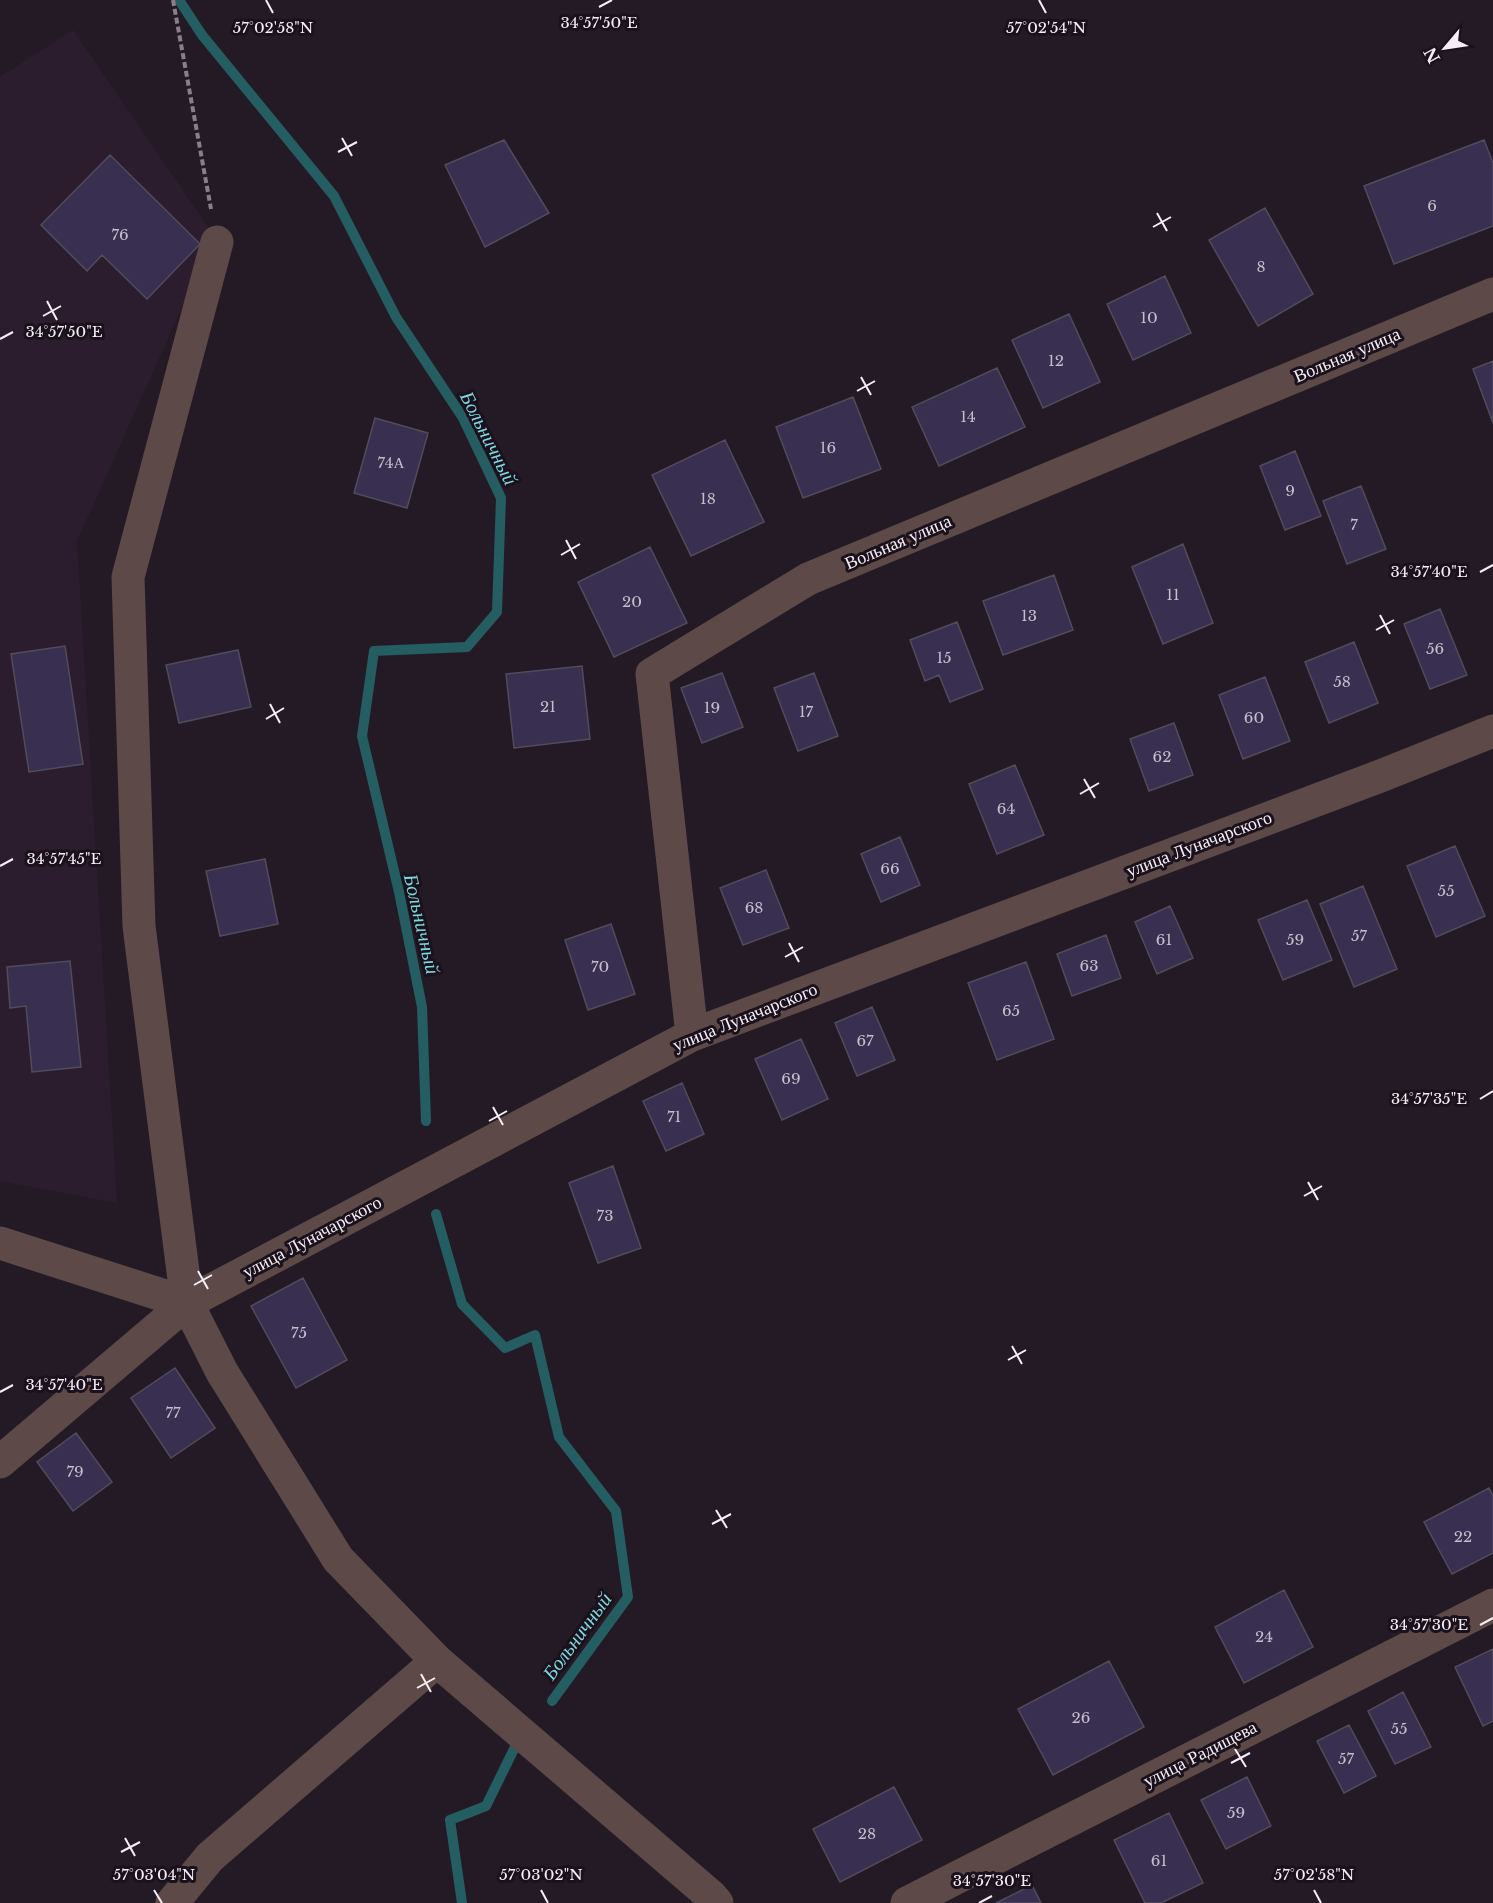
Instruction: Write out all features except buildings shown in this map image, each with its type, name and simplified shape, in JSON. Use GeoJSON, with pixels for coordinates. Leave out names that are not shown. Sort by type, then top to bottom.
{"type":"FeatureCollection","features":[{"type":"Feature","properties":{"kind":"street"},"geometry":{"type":"LineString","coordinates":[[217,242],[128,577],[139,926],[187,1303],[222,1372],[338,1559],[437,1661],[717,1903]]}},
{"type":"Feature","properties":{"kind":"street","name":"Вольная улица"},"geometry":{"type":"LineString","coordinates":[[692,1035],[652,674],[808,579],[1493,294]]}},
{"type":"Feature","properties":{"kind":"street","name":"улица Луначарского"},"geometry":{"type":"LineString","coordinates":[[0,1462],[187,1303],[692,1035],[1383,775],[1493,731]]}},
{"type":"Feature","properties":{"kind":"street"},"geometry":{"type":"LineString","coordinates":[[0,1243],[187,1303]]}},
{"type":"Feature","properties":{"kind":"street","name":"улица Радищева"},"geometry":{"type":"LineString","coordinates":[[907,1903],[1493,1605]]}},
{"type":"Feature","properties":{"kind":"street"},"geometry":{"type":"LineString","coordinates":[[172,1903],[210,1857],[437,1661]]}},
{"type":"Feature","properties":{"kind":"path"},"geometry":{"type":"LineString","coordinates":[[173,0],[217,242]]}},
{"type":"Feature","properties":{"kind":"shaded area"},"geometry":{"type":"Polygon","coordinates":[[[73,30],[214,236],[77,541],[117,1203],[0,1181],[0,77],[73,30]]]}},
{"type":"Feature","properties":{"kind":"waterway","name":"Больничный"},"geometry":{"type":"LineString","coordinates":[[179,0],[202,35],[334,196],[396,317],[463,418],[501,498],[497,612],[467,647],[374,651],[362,736],[399,892],[422,1007],[426,1121]]}},
{"type":"Feature","properties":{"kind":"waterway","name":"Больничный"},"geometry":{"type":"LineString","coordinates":[[436,1214],[462,1304],[505,1348],[535,1335],[559,1437],[616,1511],[628,1597],[552,1701]]}},
{"type":"Feature","properties":{"kind":"waterway","name":"Больничный"},"geometry":{"type":"LineString","coordinates":[[462,1903],[450,1820],[486,1806],[514,1749]]}}]}
